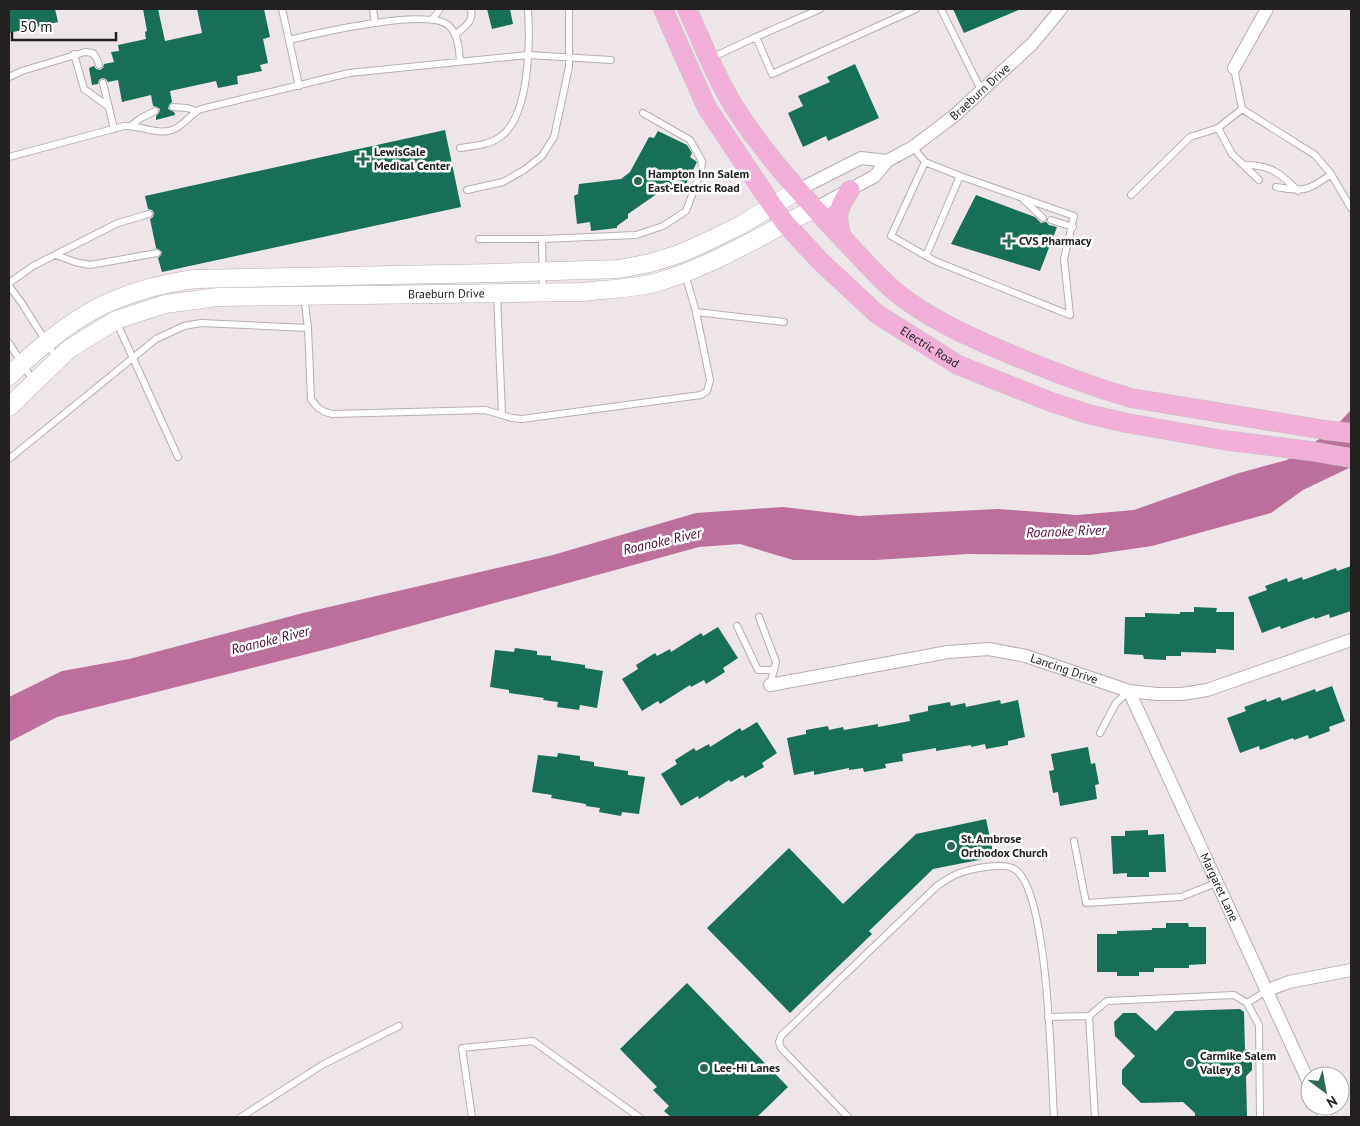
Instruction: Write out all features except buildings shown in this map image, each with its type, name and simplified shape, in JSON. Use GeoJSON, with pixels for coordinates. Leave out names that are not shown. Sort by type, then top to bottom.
{"type":"FeatureCollection","features":[{"type":"Feature","properties":{"kind":"main road","name":"Electric Road"},"geometry":{"type":"LineString","coordinates":[[663,9],[707,108],[784,223],[820,261],[877,314],[958,365],[1051,402],[1088,414],[1223,440],[1351,458]]}},
{"type":"Feature","properties":{"kind":"main road"},"geometry":{"type":"LineString","coordinates":[[687,9],[734,107],[772,159],[814,209],[878,276],[906,300],[943,323],[985,344],[1061,376],[1100,389],[1132,398],[1351,433]]}},
{"type":"Feature","properties":{"kind":"main road"},"geometry":{"type":"LineString","coordinates":[[844,240],[838,226],[837,217],[842,201],[850,190]]}},
{"type":"Feature","properties":{"kind":"street","name":"Braeburn Drive"},"geometry":{"type":"LineString","coordinates":[[11,400],[34,382],[69,349],[116,320],[165,304],[218,298],[582,292],[657,282],[684,272],[739,247],[875,176],[887,160],[913,146],[954,116],[1032,44],[1061,9]]}},
{"type":"Feature","properties":{"kind":"street"},"geometry":{"type":"LineString","coordinates":[[1234,68],[1267,9]]}},
{"type":"Feature","properties":{"kind":"street","name":"Braeburn Drive"},"geometry":{"type":"LineString","coordinates":[[9,376],[46,342],[85,314],[109,301],[136,290],[164,283],[194,279],[619,269],[650,263],[686,250],[741,225],[798,190],[861,158],[887,160]]}},
{"type":"Feature","properties":{"kind":"street"},"geometry":{"type":"LineString","coordinates":[[619,269],[622,288]]}},
{"type":"Feature","properties":{"kind":"street"},"geometry":{"type":"LineString","coordinates":[[454,293],[455,274]]}},
{"type":"Feature","properties":{"kind":"street","name":"Lancing Drive"},"geometry":{"type":"LineString","coordinates":[[770,685],[948,652],[989,649],[1026,656],[1129,691],[1182,694],[1207,690],[1351,640]]}},
{"type":"Feature","properties":{"kind":"street","name":"Margaret Lane"},"geometry":{"type":"LineString","coordinates":[[1129,691],[1302,1066]]}},
{"type":"Feature","properties":{"kind":"street"},"geometry":{"type":"LineString","coordinates":[[1268,990],[1289,982],[1351,970]]}},
{"type":"Feature","properties":{"kind":"lane"},"geometry":{"type":"LineString","coordinates":[[282,9],[299,86]]}},
{"type":"Feature","properties":{"kind":"lane"},"geometry":{"type":"LineString","coordinates":[[373,9],[375,23]]}},
{"type":"Feature","properties":{"kind":"lane"},"geometry":{"type":"LineString","coordinates":[[432,20],[440,9]]}},
{"type":"Feature","properties":{"kind":"lane"},"geometry":{"type":"LineString","coordinates":[[455,34],[468,24],[472,18],[471,9]]}},
{"type":"Feature","properties":{"kind":"lane"},"geometry":{"type":"LineString","coordinates":[[460,148],[488,143],[499,138],[515,121],[519,109],[528,55],[528,9]]}},
{"type":"Feature","properties":{"kind":"lane"},"geometry":{"type":"LineString","coordinates":[[467,190],[503,182],[524,170],[542,156],[554,137],[569,67],[569,9]]}},
{"type":"Feature","properties":{"kind":"lane"},"geometry":{"type":"LineString","coordinates":[[710,58],[808,11],[820,9]]}},
{"type":"Feature","properties":{"kind":"lane"},"geometry":{"type":"LineString","coordinates":[[756,37],[772,74],[916,9]]}},
{"type":"Feature","properties":{"kind":"lane"},"geometry":{"type":"LineString","coordinates":[[941,9],[981,90]]}},
{"type":"Feature","properties":{"kind":"lane"},"geometry":{"type":"LineString","coordinates":[[289,40],[375,23],[424,19],[442,22],[450,26],[459,45],[460,61]]}},
{"type":"Feature","properties":{"kind":"lane"},"geometry":{"type":"LineString","coordinates":[[9,77],[22,71],[85,52],[93,53],[99,65]]}},
{"type":"Feature","properties":{"kind":"lane"},"geometry":{"type":"LineString","coordinates":[[74,54],[84,89],[109,107]]}},
{"type":"Feature","properties":{"kind":"lane"},"geometry":{"type":"LineString","coordinates":[[9,157],[132,125],[156,131],[167,131],[178,127],[196,111],[349,73],[528,55],[612,60]]}},
{"type":"Feature","properties":{"kind":"lane"},"geometry":{"type":"LineString","coordinates":[[1234,68],[1242,109],[1315,155],[1332,174],[1351,208]]}},
{"type":"Feature","properties":{"kind":"lane"},"geometry":{"type":"LineString","coordinates":[[103,83],[114,129]]}},
{"type":"Feature","properties":{"kind":"lane"},"geometry":{"type":"LineString","coordinates":[[173,107],[196,111]]}},
{"type":"Feature","properties":{"kind":"lane"},"geometry":{"type":"LineString","coordinates":[[1131,195],[1190,137],[1218,128],[1242,109]]}},
{"type":"Feature","properties":{"kind":"lane"},"geometry":{"type":"LineString","coordinates":[[132,125],[140,118],[154,111]]}},
{"type":"Feature","properties":{"kind":"lane"},"geometry":{"type":"LineString","coordinates":[[479,239],[542,239],[636,235],[664,226],[686,211],[701,171],[702,161],[690,140],[643,113]]}},
{"type":"Feature","properties":{"kind":"lane"},"geometry":{"type":"LineString","coordinates":[[1218,128],[1232,154],[1259,180]]}},
{"type":"Feature","properties":{"kind":"lane"},"geometry":{"type":"LineString","coordinates":[[913,146],[925,162],[1074,216],[1073,227],[1064,259],[1070,315],[926,256],[891,236],[925,162]]}},
{"type":"Feature","properties":{"kind":"lane"},"geometry":{"type":"LineString","coordinates":[[1245,165],[1261,165],[1282,175],[1298,191]]}},
{"type":"Feature","properties":{"kind":"lane"},"geometry":{"type":"LineString","coordinates":[[1276,187],[1298,191],[1315,186],[1332,174]]}},
{"type":"Feature","properties":{"kind":"lane"},"geometry":{"type":"LineString","coordinates":[[926,256],[960,176]]}},
{"type":"Feature","properties":{"kind":"lane"},"geometry":{"type":"LineString","coordinates":[[1022,198],[1044,218]]}},
{"type":"Feature","properties":{"kind":"lane"},"geometry":{"type":"LineString","coordinates":[[57,360],[9,285],[33,266],[118,224],[149,214]]}},
{"type":"Feature","properties":{"kind":"lane"},"geometry":{"type":"LineString","coordinates":[[1051,220],[1073,227]]}},
{"type":"Feature","properties":{"kind":"lane"},"geometry":{"type":"LineString","coordinates":[[542,239],[543,292]]}},
{"type":"Feature","properties":{"kind":"lane"},"geometry":{"type":"LineString","coordinates":[[56,255],[90,265],[157,253]]}},
{"type":"Feature","properties":{"kind":"lane"},"geometry":{"type":"LineString","coordinates":[[302,277],[308,328],[311,399],[324,412],[332,414],[484,410],[522,419],[701,395],[707,391],[710,380],[696,312],[684,272]]}},
{"type":"Feature","properties":{"kind":"lane"},"geometry":{"type":"LineString","coordinates":[[496,293],[502,415]]}},
{"type":"Feature","properties":{"kind":"lane"},"geometry":{"type":"LineString","coordinates":[[109,301],[132,358],[178,457]]}},
{"type":"Feature","properties":{"kind":"lane"},"geometry":{"type":"LineString","coordinates":[[696,312],[784,322]]}},
{"type":"Feature","properties":{"kind":"lane"},"geometry":{"type":"LineString","coordinates":[[9,459],[132,358],[171,330],[201,322],[308,328]]}},
{"type":"Feature","properties":{"kind":"lane"},"geometry":{"type":"LineString","coordinates":[[9,343],[34,382]]}},
{"type":"Feature","properties":{"kind":"lane"},"geometry":{"type":"LineString","coordinates":[[759,617],[776,662],[770,685]]}},
{"type":"Feature","properties":{"kind":"lane"},"geometry":{"type":"LineString","coordinates":[[737,626],[758,670],[774,670]]}},
{"type":"Feature","properties":{"kind":"lane"},"geometry":{"type":"LineString","coordinates":[[1100,733],[1116,703],[1129,691]]}},
{"type":"Feature","properties":{"kind":"lane"},"geometry":{"type":"LineString","coordinates":[[1074,841],[1086,903],[1181,897],[1216,883]]}},
{"type":"Feature","properties":{"kind":"lane"},"geometry":{"type":"LineString","coordinates":[[848,1117],[780,1048],[781,1036],[937,886],[959,873],[1001,865],[1016,870],[1022,876],[1031,898],[1037,922],[1045,967],[1054,1117]]}},
{"type":"Feature","properties":{"kind":"lane"},"geometry":{"type":"LineString","coordinates":[[1247,1003],[1268,990]]}},
{"type":"Feature","properties":{"kind":"lane"},"geometry":{"type":"LineString","coordinates":[[1048,1018],[1089,1016],[1107,1001],[1234,995],[1247,1003],[1259,1026],[1260,1117]]}},
{"type":"Feature","properties":{"kind":"lane"},"geometry":{"type":"LineString","coordinates":[[1089,1016],[1095,1117]]}},
{"type":"Feature","properties":{"kind":"lane"},"geometry":{"type":"LineString","coordinates":[[242,1117],[322,1065],[399,1026]]}},
{"type":"Feature","properties":{"kind":"lane"},"geometry":{"type":"LineString","coordinates":[[472,1117],[462,1048],[533,1041],[639,1117]]}},
{"type":"Feature","properties":{"kind":"water","name":"Roanoke River"},"geometry":{"type":"Polygon","coordinates":[[[1351,410],[1351,467],[1303,490],[1271,513],[1152,546],[1090,555],[968,554],[876,560],[793,560],[740,544],[699,547],[331,648],[57,717],[9,742],[9,697],[62,671],[129,659],[303,613],[553,555],[696,513],[783,507],[859,516],[998,509],[1077,515],[1134,510],[1239,473],[1287,460],[1330,432],[1351,410]]]}},
{"type":"Feature","properties":{"kind":"place","name":"LewisGale Medical Center"},"geometry":{"type":"Point","coordinates":[363,159]}},
{"type":"Feature","properties":{"kind":"place","name":"Hampton Inn Salem East-Electric Road"},"geometry":{"type":"Point","coordinates":[638,181]}},
{"type":"Feature","properties":{"kind":"place","name":"CVS Pharmacy"},"geometry":{"type":"Point","coordinates":[1009,241]}},
{"type":"Feature","properties":{"kind":"place","name":"St. Ambrose Orthodox Church"},"geometry":{"type":"Point","coordinates":[951,846]}},
{"type":"Feature","properties":{"kind":"place","name":"Carmike Salem Valley 8"},"geometry":{"type":"Point","coordinates":[1190,1063]}},
{"type":"Feature","properties":{"kind":"place","name":"Lee-Hi Lanes"},"geometry":{"type":"Point","coordinates":[704,1068]}}]}
